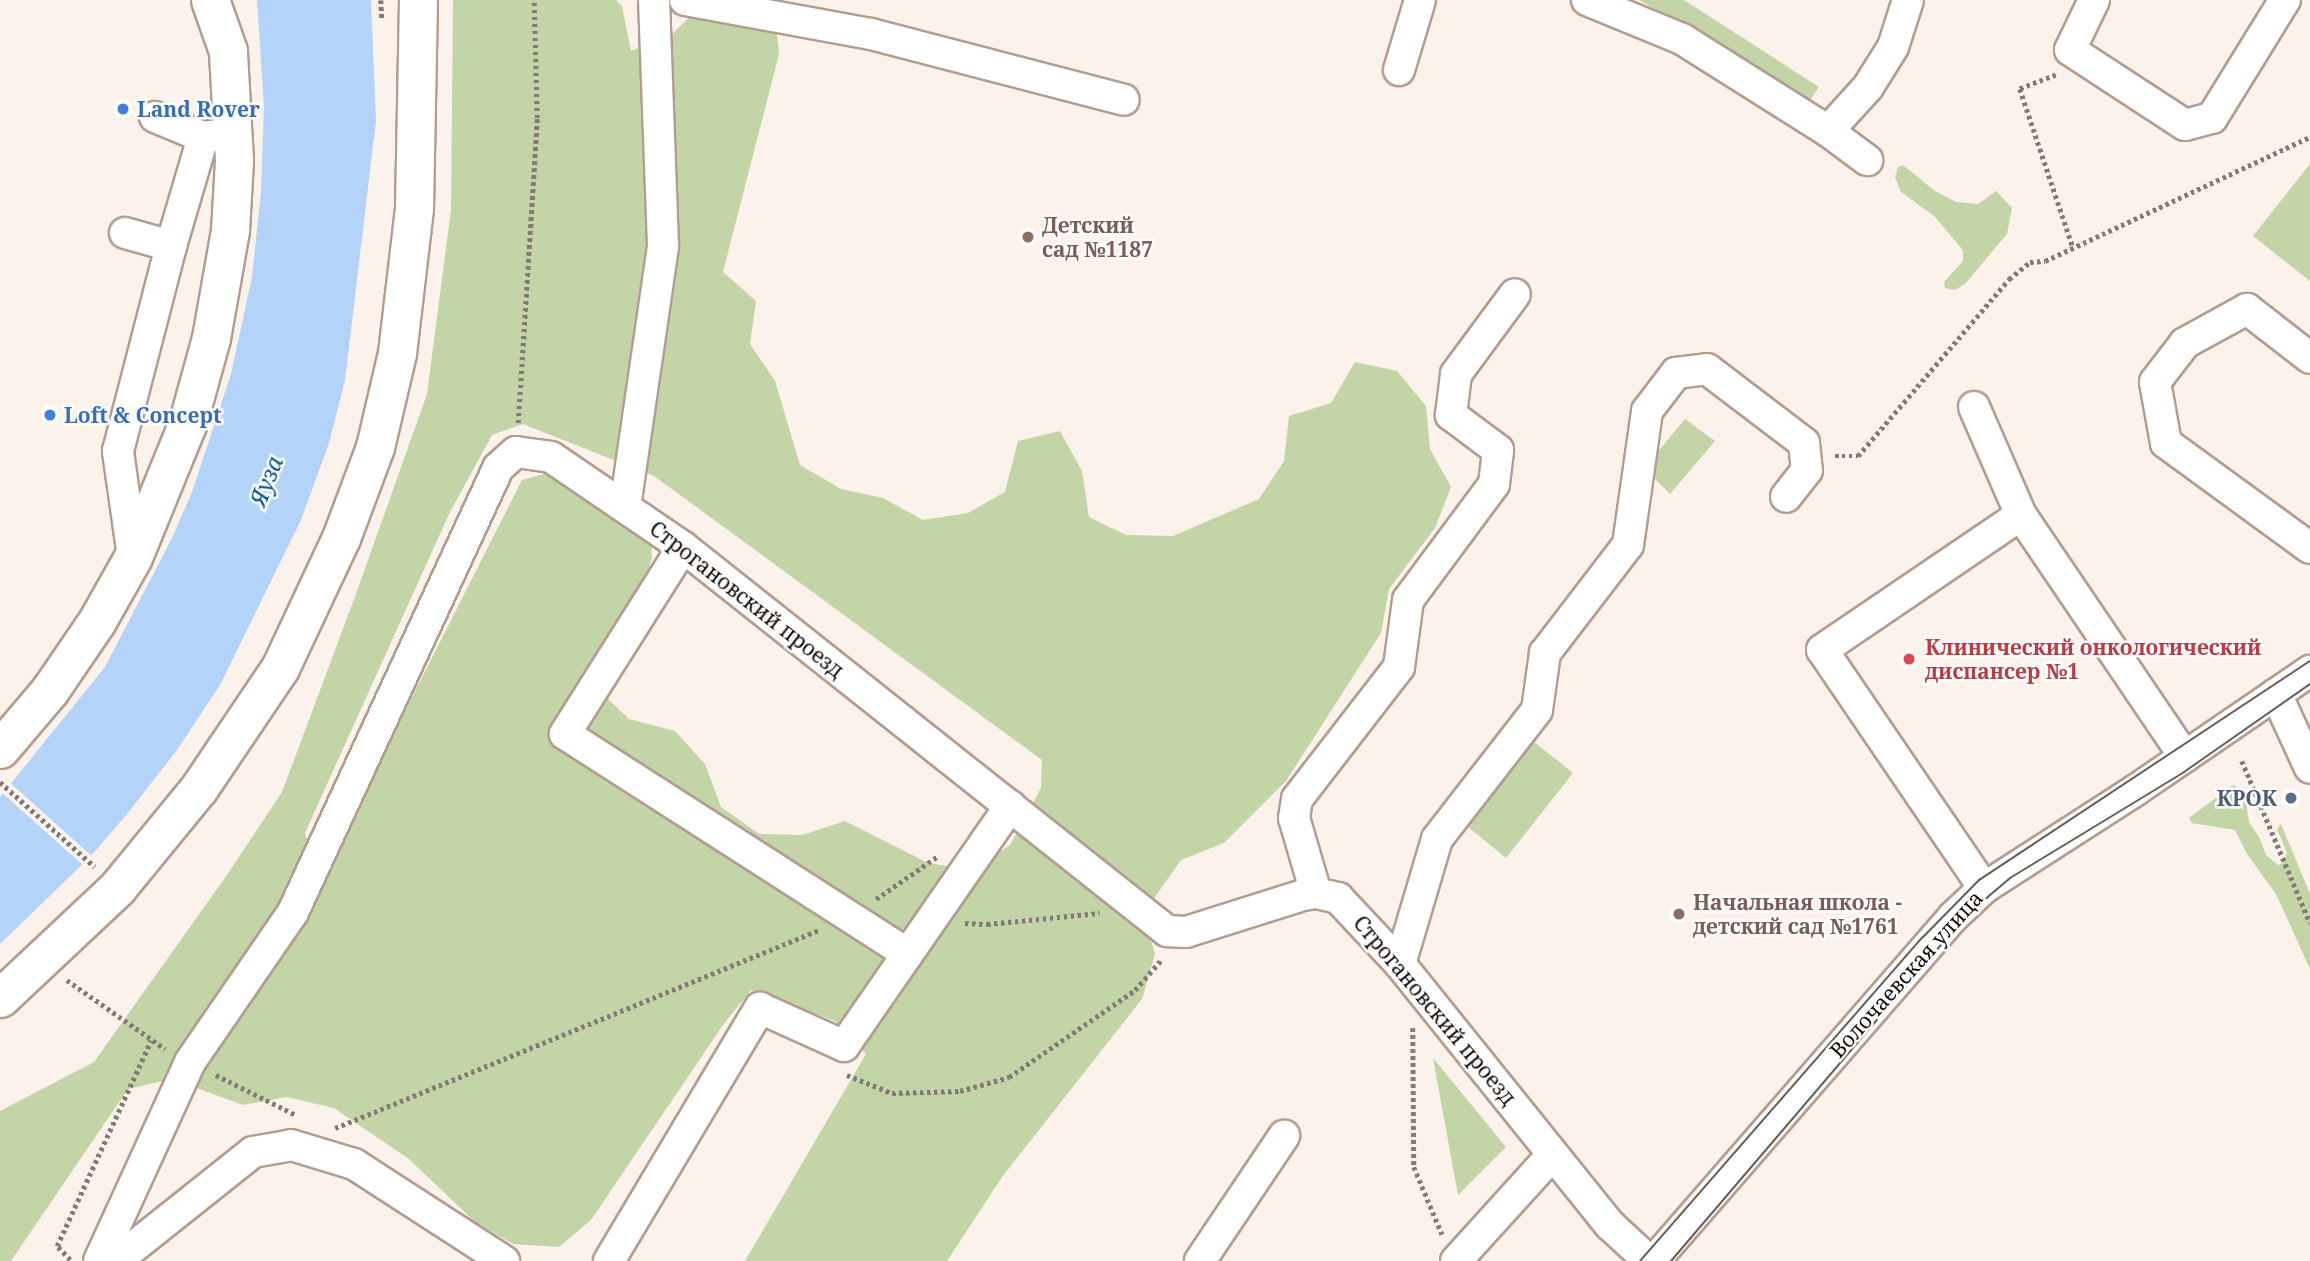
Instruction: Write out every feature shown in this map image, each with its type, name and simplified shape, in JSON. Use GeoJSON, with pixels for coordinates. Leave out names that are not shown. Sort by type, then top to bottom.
{"type":"FeatureCollection","features":[{"type":"Feature","properties":{"kind":"main road"},"geometry":{"type":"LineString","coordinates":[[0,749],[50,691],[97,621],[133,557],[187,425],[211,338],[230,230],[219,135],[228,51],[210,0]]}},
{"type":"Feature","properties":{"kind":"main road"},"geometry":{"type":"LineString","coordinates":[[0,998],[118,887],[199,788],[279,668],[341,538],[375,447],[397,353],[414,208],[418,0]]}},
{"type":"Feature","properties":{"kind":"street"},"geometry":{"type":"LineString","coordinates":[[625,507],[663,246],[654,0]]}},
{"type":"Feature","properties":{"kind":"street"},"geometry":{"type":"LineString","coordinates":[[685,0],[872,34],[1124,100]]}},
{"type":"Feature","properties":{"kind":"street"},"geometry":{"type":"LineString","coordinates":[[1399,70],[1420,0]]}},
{"type":"Feature","properties":{"kind":"street"},"geometry":{"type":"LineString","coordinates":[[1587,0],[1682,39],[1828,131],[1867,160]]}},
{"type":"Feature","properties":{"kind":"street"},"geometry":{"type":"LineString","coordinates":[[1828,131],[1868,87],[1893,47],[1908,0]]}},
{"type":"Feature","properties":{"kind":"street"},"geometry":{"type":"LineString","coordinates":[[2094,0],[2070,50],[2185,125],[2212,118],[2286,0]]}},
{"type":"Feature","properties":{"kind":"street"},"geometry":{"type":"LineString","coordinates":[[133,557],[118,452],[171,246],[219,135],[155,117]]}},
{"type":"Feature","properties":{"kind":"street"},"geometry":{"type":"LineString","coordinates":[[125,233],[171,246]]}},
{"type":"Feature","properties":{"kind":"street"},"geometry":{"type":"LineString","coordinates":[[1186,932],[1316,893],[1294,818],[1297,799],[1399,667],[1408,600],[1494,484],[1498,450],[1451,415],[1455,373],[1515,294]]}},
{"type":"Feature","properties":{"kind":"street"},"geometry":{"type":"LineString","coordinates":[[2310,358],[2246,309],[2185,343],[2155,382],[2166,443],[2310,548]]}},
{"type":"Feature","properties":{"kind":"street"},"geometry":{"type":"LineString","coordinates":[[1407,973],[1437,839],[1537,710],[1545,653],[1628,545],[1647,411],[1676,373],[1707,369],[1804,443],[1807,470],[1786,497]]}},
{"type":"Feature","properties":{"kind":"street"},"geometry":{"type":"LineString","coordinates":[[1973,407],[2021,515],[2185,757]]}},
{"type":"Feature","properties":{"kind":"street"},"geometry":{"type":"LineString","coordinates":[[99,1261],[190,1062],[293,912],[498,468],[516,452]]}},
{"type":"Feature","properties":{"kind":"street","name":"Строгановский проезд"},"geometry":{"type":"LineString","coordinates":[[516,452],[551,457],[683,547],[1167,931],[1186,932]]}},
{"type":"Feature","properties":{"kind":"street"},"geometry":{"type":"LineString","coordinates":[[1984,888],[1822,650],[2021,515]]}},
{"type":"Feature","properties":{"kind":"street"},"geometry":{"type":"LineString","coordinates":[[683,547],[565,734],[908,954]]}},
{"type":"Feature","properties":{"kind":"street","name":"Волочаевская улица"},"geometry":{"type":"LineString","coordinates":[[1654,1261],[1953,917],[1984,888],[2185,757],[2310,671]]}},
{"type":"Feature","properties":{"kind":"street"},"geometry":{"type":"LineString","coordinates":[[2276,695],[2309,763]]}},
{"type":"Feature","properties":{"kind":"street"},"geometry":{"type":"LineString","coordinates":[[609,1261],[760,1008],[844,1046],[1010,806]]}},
{"type":"Feature","properties":{"kind":"street","name":"Строгановский проезд"},"geometry":{"type":"LineString","coordinates":[[1316,893],[1338,898],[1407,973],[1612,1227],[1649,1261]]}},
{"type":"Feature","properties":{"kind":"street"},"geometry":{"type":"LineString","coordinates":[[1200,1261],[1284,1136]]}},
{"type":"Feature","properties":{"kind":"street"},"geometry":{"type":"LineString","coordinates":[[116,1261],[253,1152],[291,1144],[354,1164],[504,1261]]}},
{"type":"Feature","properties":{"kind":"street"},"geometry":{"type":"LineString","coordinates":[[1450,1249],[1553,1154]]}},
{"type":"Feature","properties":{"kind":"path"},"geometry":{"type":"LineString","coordinates":[[516,452],[537,118],[534,0]]}},
{"type":"Feature","properties":{"kind":"path"},"geometry":{"type":"LineString","coordinates":[[2070,50],[2056,75],[2020,89],[2073,247]]}},
{"type":"Feature","properties":{"kind":"path"},"geometry":{"type":"LineString","coordinates":[[1805,457],[1858,456],[2009,279],[2029,262],[2045,261],[2310,137]]}},
{"type":"Feature","properties":{"kind":"path"},"geometry":{"type":"LineString","coordinates":[[2242,761],[2310,923]]}},
{"type":"Feature","properties":{"kind":"path"},"geometry":{"type":"LineString","coordinates":[[1,783],[92,864]]}},
{"type":"Feature","properties":{"kind":"path"},"geometry":{"type":"LineString","coordinates":[[327,1131],[851,917],[942,853]]}},
{"type":"Feature","properties":{"kind":"path"},"geometry":{"type":"LineString","coordinates":[[930,921],[986,924],[1138,907]]}},
{"type":"Feature","properties":{"kind":"path"},"geometry":{"type":"LineString","coordinates":[[838,1071],[892,1094],[960,1091],[1009,1077],[1135,990],[1186,932]]}},
{"type":"Feature","properties":{"kind":"path"},"geometry":{"type":"LineString","coordinates":[[1407,973],[1414,1167],[1450,1249]]}},
{"type":"Feature","properties":{"kind":"path"},"geometry":{"type":"LineString","coordinates":[[67,980],[150,1041],[57,1246],[71,1261]]}},
{"type":"Feature","properties":{"kind":"path"},"geometry":{"type":"LineString","coordinates":[[190,1062],[302,1119]]}},
{"type":"Feature","properties":{"kind":"green space"},"geometry":{"type":"Polygon","coordinates":[[[453,0],[616,0],[622,6],[631,51],[671,35],[703,4],[776,24],[779,54],[723,272],[756,301],[750,344],[775,381],[800,465],[841,489],[883,498],[923,520],[968,513],[1005,492],[1018,441],[1060,431],[1082,471],[1089,517],[1126,535],[1173,536],[1259,499],[1284,461],[1289,416],[1331,403],[1355,362],[1397,371],[1426,406],[1430,449],[1451,487],[1435,528],[1389,589],[1381,633],[1286,781],[1224,843],[1181,860],[1143,914],[1155,954],[1142,999],[1002,1177],[947,1261],[745,1261],[866,1054],[835,1021],[751,990],[723,1025],[591,1220],[559,1247],[513,1244],[475,1222],[409,1159],[334,1108],[287,1097],[243,1105],[172,1079],[128,1089],[11,1261],[0,1261],[0,1111],[94,1062],[227,875],[282,792],[427,394],[451,210],[453,0]],[[523,424],[492,435],[449,514],[305,833],[309,848],[332,855],[522,480],[585,463],[650,515],[652,558],[640,596],[589,681],[629,719],[675,731],[705,764],[721,807],[759,834],[802,835],[845,821],[928,863],[972,870],[1010,845],[1041,788],[1042,760],[654,476],[523,424]]]}},
{"type":"Feature","properties":{"kind":"green space"},"geometry":{"type":"Polygon","coordinates":[[[1639,0],[1684,0],[1819,87],[1807,105],[1683,25],[1639,0]]]}},
{"type":"Feature","properties":{"kind":"green space"},"geometry":{"type":"Polygon","coordinates":[[[2310,164],[2310,281],[2253,236],[2310,164]]]}},
{"type":"Feature","properties":{"kind":"green space"},"geometry":{"type":"Polygon","coordinates":[[[1903,165],[1935,191],[1956,202],[1978,204],[1996,191],[2012,208],[2007,234],[1965,284],[1955,290],[1945,288],[1944,282],[1963,261],[1963,250],[1934,216],[1901,192],[1895,177],[1898,167],[1903,165]]]}},
{"type":"Feature","properties":{"kind":"green space"},"geometry":{"type":"Polygon","coordinates":[[[1685,419],[1715,441],[1670,494],[1644,468],[1685,419]]]}},
{"type":"Feature","properties":{"kind":"green space"},"geometry":{"type":"Polygon","coordinates":[[[1534,742],[1573,773],[1506,858],[1467,826],[1534,742]]]}},
{"type":"Feature","properties":{"kind":"green space"},"geometry":{"type":"Polygon","coordinates":[[[2233,785],[2244,791],[2249,822],[2266,855],[2278,865],[2284,862],[2287,853],[2277,829],[2281,824],[2310,894],[2310,969],[2276,894],[2247,854],[2235,830],[2192,823],[2189,818],[2233,785]]]}},
{"type":"Feature","properties":{"kind":"green space"},"geometry":{"type":"Polygon","coordinates":[[[1433,1058],[1506,1147],[1458,1195],[1433,1058]]]}},
{"type":"Feature","properties":{"kind":"water","name":"Яуза"},"geometry":{"type":"Polygon","coordinates":[[[257,0],[371,0],[376,121],[345,380],[329,443],[301,520],[220,685],[177,750],[128,813],[90,857],[0,944],[0,797],[105,667],[172,538],[192,492],[231,374],[252,277],[261,192],[264,107],[257,0]]]}},
{"type":"Feature","properties":{"kind":"pier"},"geometry":{"type":"Polygon","coordinates":[[[8,781],[94,858],[85,867],[0,791],[8,781]]]}},
{"type":"Feature","properties":{"kind":"tram line"},"geometry":{"type":"LineString","coordinates":[[1640,1261],[1923,937],[1979,880],[2310,661]]}},
{"type":"Feature","properties":{"kind":"tram line"},"geometry":{"type":"LineString","coordinates":[[1671,1261],[1960,923],[1990,895],[2010,878],[2184,772],[2310,684]]}},
{"type":"Feature","properties":{"kind":"place","name":"Land Rover"},"geometry":{"type":"Point","coordinates":[123,109]}},
{"type":"Feature","properties":{"kind":"place","name":"Детский сад №1187"},"geometry":{"type":"Point","coordinates":[1028,237]}},
{"type":"Feature","properties":{"kind":"place","name":"Loft & Concept"},"geometry":{"type":"Point","coordinates":[50,415]}},
{"type":"Feature","properties":{"kind":"place","name":"Клинический онкологический диспансер №1"},"geometry":{"type":"Point","coordinates":[1909,659]}},
{"type":"Feature","properties":{"kind":"place","name":"КРОК"},"geometry":{"type":"Point","coordinates":[2291,798]}},
{"type":"Feature","properties":{"kind":"place","name":"Начальная школа - детский сад №1761"},"geometry":{"type":"Point","coordinates":[1679,914]}}]}
